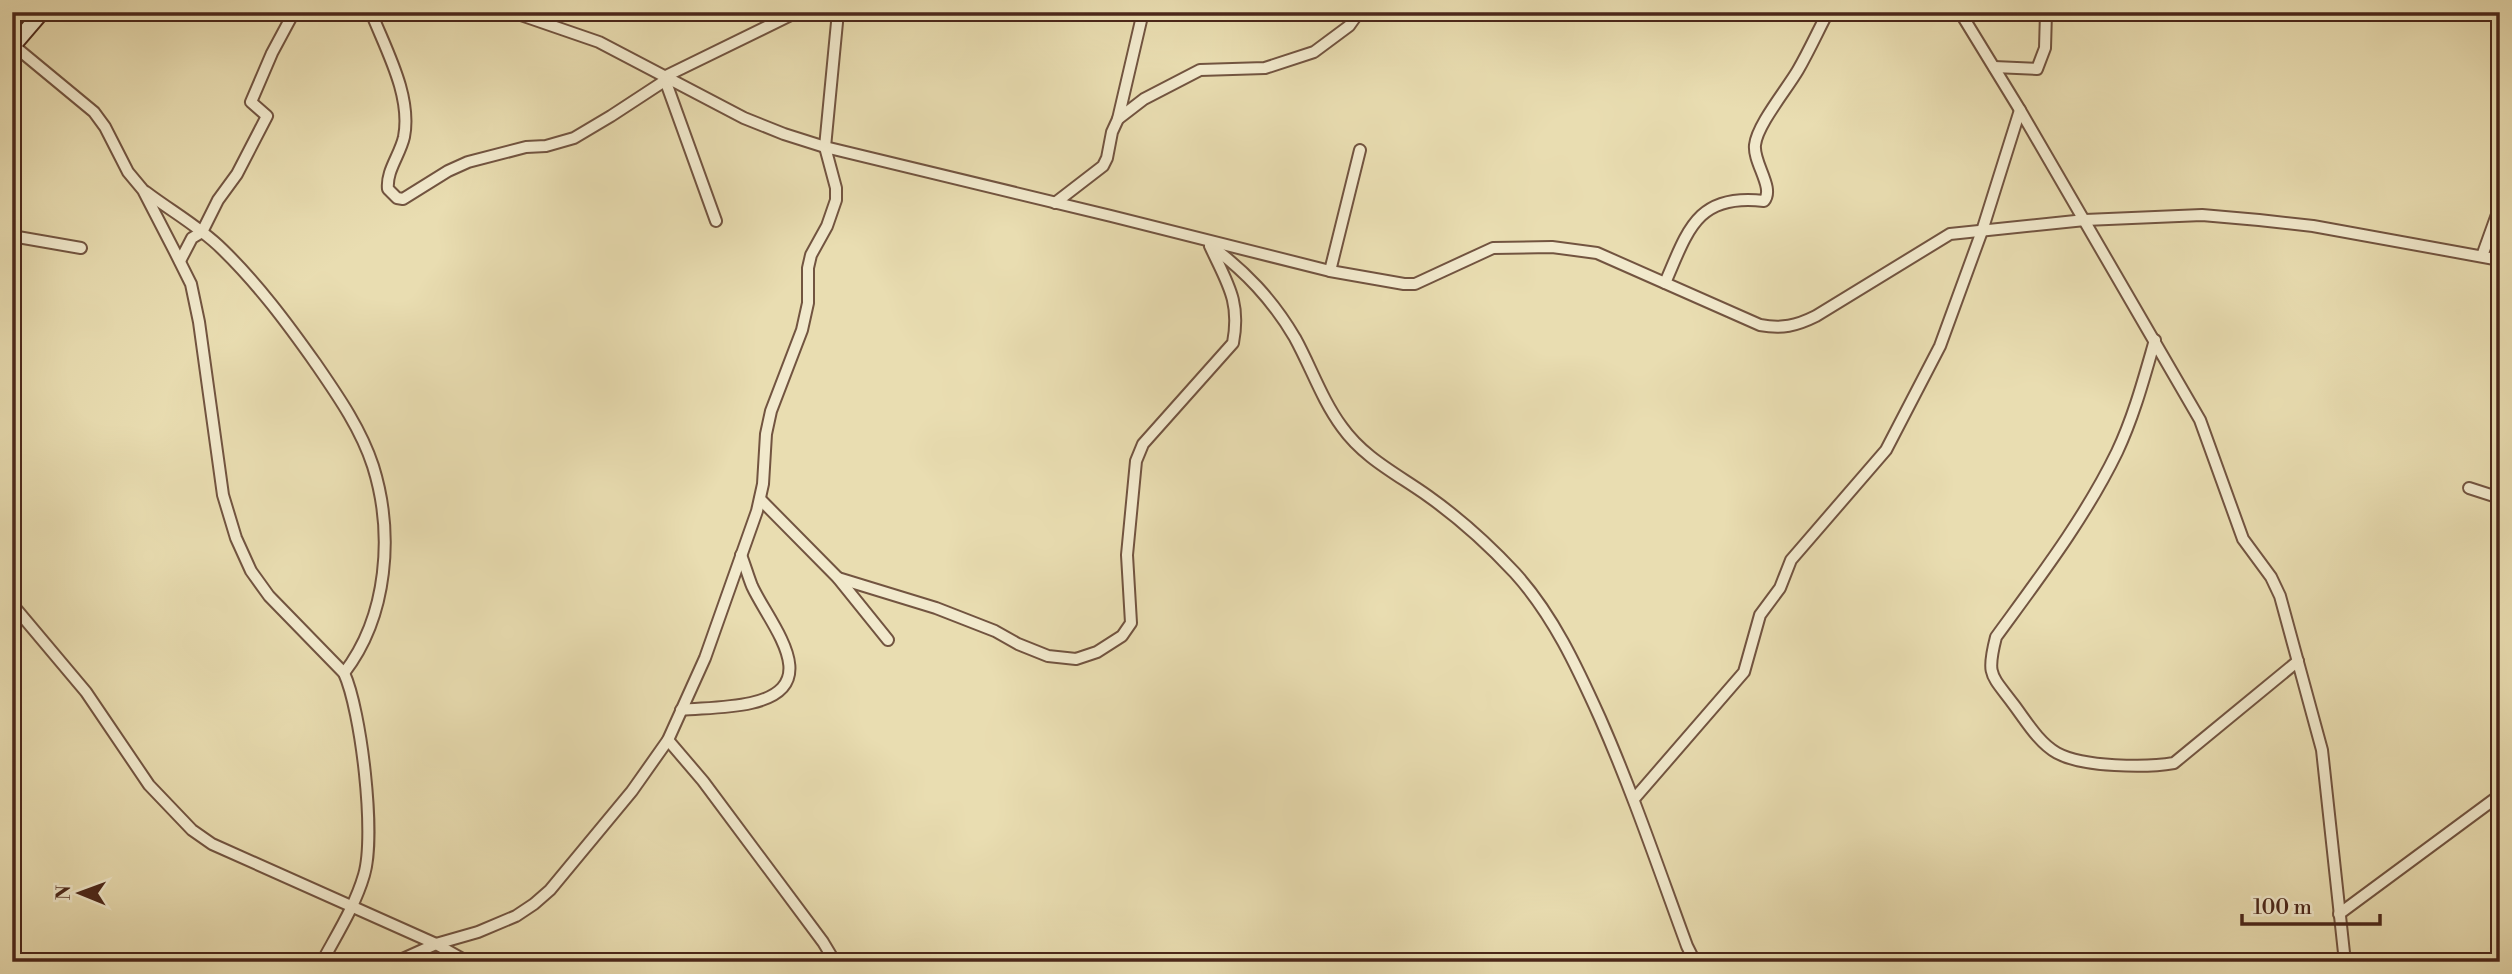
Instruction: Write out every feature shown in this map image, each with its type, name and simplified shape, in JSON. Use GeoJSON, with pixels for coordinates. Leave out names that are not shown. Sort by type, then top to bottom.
{"type":"FeatureCollection","features":[{"type":"Feature","properties":{"kind":"main road"},"geometry":{"type":"LineString","coordinates":[[13,46],[42,12]]}},
{"type":"Feature","properties":{"kind":"street"},"geometry":{"type":"LineString","coordinates":[[180,261],[192,238],[202,232],[218,200],[237,174],[267,116],[251,102],[272,53],[294,12]]}},
{"type":"Feature","properties":{"kind":"street"},"geometry":{"type":"LineString","coordinates":[[371,12],[399,85],[406,117],[403,139],[387,181],[388,189],[397,198],[403,199],[437,177],[468,162],[574,138],[665,79],[797,12]]}},
{"type":"Feature","properties":{"kind":"street"},"geometry":{"type":"LineString","coordinates":[[512,12],[598,42],[744,118],[825,147],[1207,242],[1330,271],[1409,285],[1454,268],[1493,248],[1552,247],[1597,253],[1760,325],[1781,328],[1816,316],[1950,234],[2085,220],[2202,215],[2313,226],[2500,260]]}},
{"type":"Feature","properties":{"kind":"street"},"geometry":{"type":"LineString","coordinates":[[396,962],[436,944],[478,932],[516,916],[542,897],[632,791],[668,740],[705,657],[760,499],[766,434],[771,411],[802,330],[808,303],[808,268],[811,255],[827,226],[836,200],[836,188],[825,147],[838,12]]}},
{"type":"Feature","properties":{"kind":"street"},"geometry":{"type":"LineString","coordinates":[[1055,203],[1103,166],[1107,158],[1143,12]]}},
{"type":"Feature","properties":{"kind":"street"},"geometry":{"type":"LineString","coordinates":[[1118,119],[1144,99],[1200,70],[1265,68],[1314,52],[1349,26],[1359,12]]}},
{"type":"Feature","properties":{"kind":"street"},"geometry":{"type":"LineString","coordinates":[[1665,283],[1697,219],[1712,206],[1740,198],[1764,201],[1769,195],[1760,173],[1754,145],[1828,12]]}},
{"type":"Feature","properties":{"kind":"street"},"geometry":{"type":"LineString","coordinates":[[1960,12],[2085,220],[2200,420],[2243,539],[2271,577],[2280,596],[2322,750],[2345,962]]}},
{"type":"Feature","properties":{"kind":"street"},"geometry":{"type":"LineString","coordinates":[[1994,67],[2037,69],[2045,48],[2046,12]]}},
{"type":"Feature","properties":{"kind":"street"},"geometry":{"type":"LineString","coordinates":[[13,46],[94,112],[105,127],[128,172],[143,190],[191,284],[199,322],[223,495],[236,538],[251,571],[269,596],[344,673],[350,687],[358,718],[366,798],[368,856],[352,907],[322,962]]}},
{"type":"Feature","properties":{"kind":"street"},"geometry":{"type":"LineString","coordinates":[[665,79],[716,221]]}},
{"type":"Feature","properties":{"kind":"street"},"geometry":{"type":"LineString","coordinates":[[1633,799],[1744,673],[1760,615],[1780,588],[1791,560],[1886,450],[1940,345],[1982,231],[2020,110]]}},
{"type":"Feature","properties":{"kind":"street"},"geometry":{"type":"LineString","coordinates":[[1330,271],[1360,150]]}},
{"type":"Feature","properties":{"kind":"street"},"geometry":{"type":"LineString","coordinates":[[143,190],[220,247],[261,289],[290,327],[356,427],[372,464],[381,498],[384,544],[382,585],[371,627],[358,655],[344,673]]}},
{"type":"Feature","properties":{"kind":"street"},"geometry":{"type":"LineString","coordinates":[[2482,256],[2500,206]]}},
{"type":"Feature","properties":{"kind":"street"},"geometry":{"type":"LineString","coordinates":[[12,236],[81,248]]}},
{"type":"Feature","properties":{"kind":"street"},"geometry":{"type":"LineString","coordinates":[[838,578],[936,608],[995,631],[1048,656],[1076,659],[1097,652],[1122,636],[1131,624],[1127,555],[1136,461],[1143,444],[1233,343],[1237,322],[1235,299],[1207,242]]}},
{"type":"Feature","properties":{"kind":"street"},"geometry":{"type":"LineString","coordinates":[[1207,242],[1242,269],[1271,302],[1295,338],[1341,426],[1363,452],[1378,465],[1428,496],[1476,533],[1523,584],[1558,631],[1596,709],[1695,962]]}},
{"type":"Feature","properties":{"kind":"street"},"geometry":{"type":"LineString","coordinates":[[2155,340],[2137,406],[2117,453],[2091,500],[1996,637],[1990,674],[2044,743],[2058,753],[2104,764],[2153,767],[2175,763],[2298,661]]}},
{"type":"Feature","properties":{"kind":"street"},"geometry":{"type":"LineString","coordinates":[[2469,488],[2500,498]]}},
{"type":"Feature","properties":{"kind":"street"},"geometry":{"type":"LineString","coordinates":[[760,499],[838,578],[888,640]]}},
{"type":"Feature","properties":{"kind":"street"},"geometry":{"type":"LineString","coordinates":[[681,710],[752,702],[776,691],[789,679],[786,648],[752,586],[741,555]]}},
{"type":"Feature","properties":{"kind":"street"},"geometry":{"type":"LineString","coordinates":[[12,604],[86,692],[149,785],[192,830],[212,844],[436,944],[468,962]]}},
{"type":"Feature","properties":{"kind":"street"},"geometry":{"type":"LineString","coordinates":[[668,740],[703,781],[762,863],[795,903],[835,962]]}},
{"type":"Feature","properties":{"kind":"street"},"geometry":{"type":"LineString","coordinates":[[2339,914],[2500,795]]}}]}
